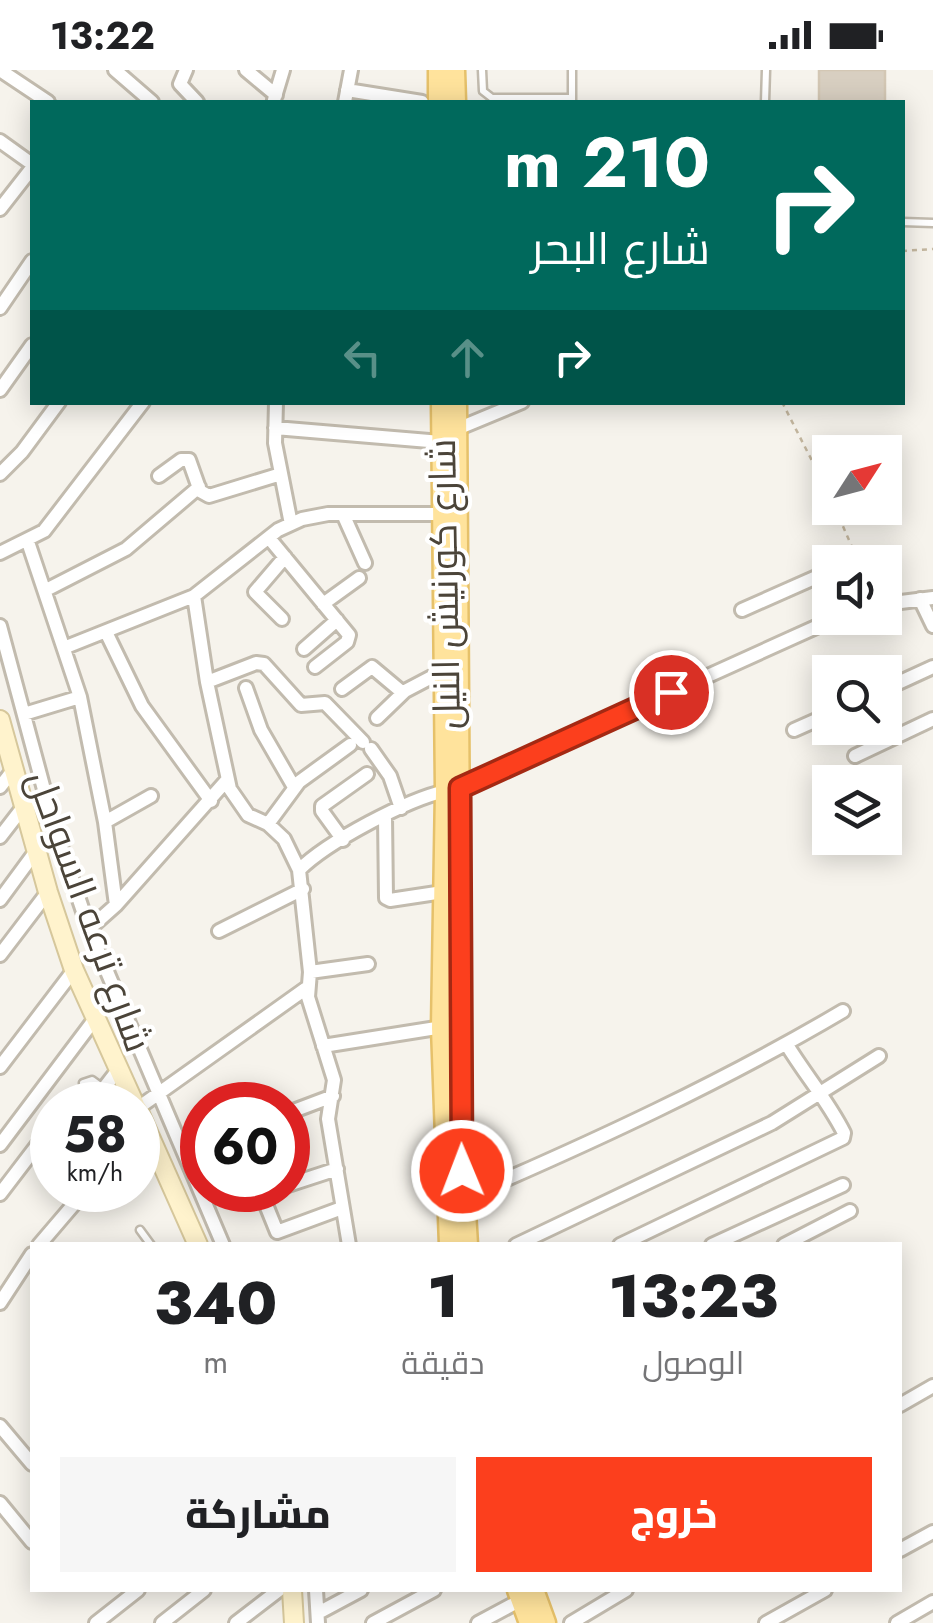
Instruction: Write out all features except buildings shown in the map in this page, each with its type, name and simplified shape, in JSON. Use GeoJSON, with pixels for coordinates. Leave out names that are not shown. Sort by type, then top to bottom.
{"type":"FeatureCollection","features":[{"type":"Feature","properties":{"kind":"main road"},"geometry":{"type":"LineString","coordinates":[[438,70],[439,100]]}},
{"type":"Feature","properties":{"kind":"main road"},"geometry":{"type":"LineString","coordinates":[[454,70],[455,100]]}},
{"type":"Feature","properties":{"kind":"main road","name":"شارع كورنيش النيل"},"geometry":{"type":"LineString","coordinates":[[443,405],[449,435],[453,789],[450,1242]]}},
{"type":"Feature","properties":{"kind":"main road","name":"شارع كورنيش النيل"},"geometry":{"type":"LineString","coordinates":[[455,405],[442,514],[451,578],[445,670],[453,789],[443,892],[467,1242]]}},
{"type":"Feature","properties":{"kind":"main road","name":"شارع ترعه السواحل"},"geometry":{"type":"LineString","coordinates":[[0,723],[74,970],[124,1082]]}},
{"type":"Feature","properties":{"kind":"main road","name":"شارع ترعه السواحل"},"geometry":{"type":"LineString","coordinates":[[160,1172],[196,1242]]}},
{"type":"Feature","properties":{"kind":"main road"},"geometry":{"type":"LineString","coordinates":[[292,1592],[294,1623]]}},
{"type":"Feature","properties":{"kind":"main road"},"geometry":{"type":"LineString","coordinates":[[524,1593],[530,1623]]}},
{"type":"Feature","properties":{"kind":"main road"},"geometry":{"type":"LineString","coordinates":[[524,1593],[546,1623]]}},
{"type":"Feature","properties":{"kind":"street"},"geometry":{"type":"LineString","coordinates":[[0,70],[45,100]]}},
{"type":"Feature","properties":{"kind":"street"},"geometry":{"type":"LineString","coordinates":[[115,70],[150,100]]}},
{"type":"Feature","properties":{"kind":"street"},"geometry":{"type":"LineString","coordinates":[[186,70],[180,84],[195,100]]}},
{"type":"Feature","properties":{"kind":"street"},"geometry":{"type":"LineString","coordinates":[[246,70],[275,99],[283,70]]}},
{"type":"Feature","properties":{"kind":"street"},"geometry":{"type":"LineString","coordinates":[[350,70],[346,96],[397,100]]}},
{"type":"Feature","properties":{"kind":"street"},"geometry":{"type":"LineString","coordinates":[[0,141],[30,164]]}},
{"type":"Feature","properties":{"kind":"street"},"geometry":{"type":"LineString","coordinates":[[3,201],[30,168]]}},
{"type":"Feature","properties":{"kind":"street"},"geometry":{"type":"LineString","coordinates":[[0,308],[30,264]]}},
{"type":"Feature","properties":{"kind":"street"},"geometry":{"type":"LineString","coordinates":[[0,390],[30,348]]}},
{"type":"Feature","properties":{"kind":"street"},"geometry":{"type":"LineString","coordinates":[[0,474],[22,452],[57,405]]}},
{"type":"Feature","properties":{"kind":"street"},"geometry":{"type":"LineString","coordinates":[[0,553],[28,542],[50,525],[141,405]]}},
{"type":"Feature","properties":{"kind":"street"},"geometry":{"type":"LineString","coordinates":[[276,405],[275,428],[290,524]]}},
{"type":"Feature","properties":{"kind":"street"},"geometry":{"type":"LineString","coordinates":[[275,428],[449,435],[515,405]]}},
{"type":"Feature","properties":{"kind":"street"},"geometry":{"type":"LineString","coordinates":[[158,476],[181,460],[189,460],[198,487],[209,496],[281,474]]}},
{"type":"Feature","properties":{"kind":"street"},"geometry":{"type":"LineString","coordinates":[[46,590],[126,549],[198,487]]}},
{"type":"Feature","properties":{"kind":"street"},"geometry":{"type":"LineString","coordinates":[[66,647],[194,596],[290,524],[315,516],[343,514],[442,514]]}},
{"type":"Feature","properties":{"kind":"street"},"geometry":{"type":"LineString","coordinates":[[343,514],[364,563]]}},
{"type":"Feature","properties":{"kind":"street"},"geometry":{"type":"LineString","coordinates":[[268,538],[349,639],[315,667]]}},
{"type":"Feature","properties":{"kind":"street"},"geometry":{"type":"LineString","coordinates":[[28,542],[80,697],[105,822],[116,905]]}},
{"type":"Feature","properties":{"kind":"street"},"geometry":{"type":"LineString","coordinates":[[282,619],[254,592],[285,558]]}},
{"type":"Feature","properties":{"kind":"street"},"geometry":{"type":"LineString","coordinates":[[324,604],[359,578]]}},
{"type":"Feature","properties":{"kind":"street"},"geometry":{"type":"LineString","coordinates":[[742,610],[812,579]]}},
{"type":"Feature","properties":{"kind":"street"},"geometry":{"type":"LineString","coordinates":[[194,596],[227,780],[248,815],[268,824],[290,847],[299,870],[310,1007],[334,1080],[328,1119],[348,1242]]}},
{"type":"Feature","properties":{"kind":"street"},"geometry":{"type":"LineString","coordinates":[[902,602],[927,598],[933,626]]}},
{"type":"Feature","properties":{"kind":"street"},"geometry":{"type":"LineString","coordinates":[[304,649],[337,620]]}},
{"type":"Feature","properties":{"kind":"street","name":"شارع ترعه السواحل"},"geometry":{"type":"LineString","coordinates":[[0,626],[53,822],[89,929],[152,1082]]}},
{"type":"Feature","properties":{"kind":"street"},"geometry":{"type":"LineString","coordinates":[[299,870],[401,808],[453,789],[812,629]]}},
{"type":"Feature","properties":{"kind":"street"},"geometry":{"type":"LineString","coordinates":[[106,632],[149,717],[211,801]]}},
{"type":"Feature","properties":{"kind":"street"},"geometry":{"type":"LineString","coordinates":[[207,682],[256,663],[264,664],[301,705],[325,703],[390,776],[401,808]]}},
{"type":"Feature","properties":{"kind":"street"},"geometry":{"type":"LineString","coordinates":[[902,681],[933,667]]}},
{"type":"Feature","properties":{"kind":"street"},"geometry":{"type":"LineString","coordinates":[[342,690],[372,668],[403,693]]}},
{"type":"Feature","properties":{"kind":"street"},"geometry":{"type":"LineString","coordinates":[[377,718],[403,693],[445,670]]}},
{"type":"Feature","properties":{"kind":"street"},"geometry":{"type":"LineString","coordinates":[[246,688],[260,730],[294,787]]}},
{"type":"Feature","properties":{"kind":"street"},"geometry":{"type":"LineString","coordinates":[[24,714],[80,697]]}},
{"type":"Feature","properties":{"kind":"street"},"geometry":{"type":"LineString","coordinates":[[855,756],[933,719]]}},
{"type":"Feature","properties":{"kind":"street"},"geometry":{"type":"LineString","coordinates":[[794,730],[812,722]]}},
{"type":"Feature","properties":{"kind":"street"},"geometry":{"type":"LineString","coordinates":[[268,824],[294,787],[361,745]]}},
{"type":"Feature","properties":{"kind":"street"},"geometry":{"type":"LineString","coordinates":[[0,786],[14,769]]}},
{"type":"Feature","properties":{"kind":"street"},"geometry":{"type":"LineString","coordinates":[[343,840],[322,806],[367,774]]}},
{"type":"Feature","properties":{"kind":"street"},"geometry":{"type":"LineString","coordinates":[[89,929],[116,905],[227,780]]}},
{"type":"Feature","properties":{"kind":"street"},"geometry":{"type":"LineString","coordinates":[[105,822],[152,796]]}},
{"type":"Feature","properties":{"kind":"street"},"geometry":{"type":"LineString","coordinates":[[0,837],[24,806]]}},
{"type":"Feature","properties":{"kind":"street"},"geometry":{"type":"LineString","coordinates":[[385,816],[386,898],[443,892]]}},
{"type":"Feature","properties":{"kind":"street"},"geometry":{"type":"LineString","coordinates":[[0,900],[36,851]]}},
{"type":"Feature","properties":{"kind":"street"},"geometry":{"type":"LineString","coordinates":[[220,931],[302,889]]}},
{"type":"Feature","properties":{"kind":"street"},"geometry":{"type":"LineString","coordinates":[[0,956],[48,892]]}},
{"type":"Feature","properties":{"kind":"street"},"geometry":{"type":"LineString","coordinates":[[160,1092],[309,979],[368,964]]}},
{"type":"Feature","properties":{"kind":"street"},"geometry":{"type":"LineString","coordinates":[[0,1067],[74,970]]}},
{"type":"Feature","properties":{"kind":"street"},"geometry":{"type":"LineString","coordinates":[[462,1198],[630,1125],[843,1011]]}},
{"type":"Feature","properties":{"kind":"street"},"geometry":{"type":"LineString","coordinates":[[0,1145],[94,1020]]}},
{"type":"Feature","properties":{"kind":"street"},"geometry":{"type":"LineString","coordinates":[[323,1046],[451,1026]]}},
{"type":"Feature","properties":{"kind":"street"},"geometry":{"type":"LineString","coordinates":[[626,1242],[843,1138],[827,1099],[812,1087],[787,1044]]}},
{"type":"Feature","properties":{"kind":"street"},"geometry":{"type":"LineString","coordinates":[[522,1242],[725,1148],[879,1056]]}},
{"type":"Feature","properties":{"kind":"street"},"geometry":{"type":"LineString","coordinates":[[109,1082],[118,1070]]}},
{"type":"Feature","properties":{"kind":"street"},"geometry":{"type":"LineString","coordinates":[[310,1105],[334,1096]]}},
{"type":"Feature","properties":{"kind":"street","name":"شارع ترعه السواحل"},"geometry":{"type":"LineString","coordinates":[[160,1101],[223,1242]]}},
{"type":"Feature","properties":{"kind":"street"},"geometry":{"type":"LineString","coordinates":[[0,1194],[30,1154]]}},
{"type":"Feature","properties":{"kind":"street"},"geometry":{"type":"LineString","coordinates":[[310,1178],[337,1169]]}},
{"type":"Feature","properties":{"kind":"street"},"geometry":{"type":"LineString","coordinates":[[719,1242],[843,1185]]}},
{"type":"Feature","properties":{"kind":"street"},"geometry":{"type":"LineString","coordinates":[[271,1212],[277,1232],[342,1208]]}},
{"type":"Feature","properties":{"kind":"street"},"geometry":{"type":"LineString","coordinates":[[790,1242],[850,1211]]}},
{"type":"Feature","properties":{"kind":"street"},"geometry":{"type":"LineString","coordinates":[[42,1242],[67,1212]]}},
{"type":"Feature","properties":{"kind":"street"},"geometry":{"type":"LineString","coordinates":[[0,1303],[30,1257]]}},
{"type":"Feature","properties":{"kind":"street"},"geometry":{"type":"LineString","coordinates":[[902,1404],[933,1386]]}},
{"type":"Feature","properties":{"kind":"street"},"geometry":{"type":"LineString","coordinates":[[0,1426],[30,1462]]}},
{"type":"Feature","properties":{"kind":"street"},"geometry":{"type":"LineString","coordinates":[[0,1503],[30,1540]]}},
{"type":"Feature","properties":{"kind":"street"},"geometry":{"type":"LineString","coordinates":[[902,1549],[933,1532]]}},
{"type":"Feature","properties":{"kind":"street"},"geometry":{"type":"LineString","coordinates":[[96,1623],[135,1592]]}},
{"type":"Feature","properties":{"kind":"street"},"geometry":{"type":"LineString","coordinates":[[162,1623],[201,1592]]}},
{"type":"Feature","properties":{"kind":"street"},"geometry":{"type":"LineString","coordinates":[[236,1623],[275,1592]]}},
{"type":"Feature","properties":{"kind":"street"},"geometry":{"type":"LineString","coordinates":[[316,1592],[318,1618],[357,1592]]}},
{"type":"Feature","properties":{"kind":"street"},"geometry":{"type":"LineString","coordinates":[[373,1623],[430,1592]]}},
{"type":"Feature","properties":{"kind":"street"},"geometry":{"type":"LineString","coordinates":[[571,1623],[623,1592]]}},
{"type":"Feature","properties":{"kind":"street"},"geometry":{"type":"LineString","coordinates":[[766,1623],[821,1592]]}},
{"type":"Feature","properties":{"kind":"street"},"geometry":{"type":"LineString","coordinates":[[478,1623],[524,1593]]}},
{"type":"Feature","properties":{"kind":"street"},"geometry":{"type":"LineString","coordinates":[[897,1623],[933,1602]]}},
{"type":"Feature","properties":{"kind":"lane"},"geometry":{"type":"LineString","coordinates":[[482,70],[483,91],[492,98],[572,100],[572,70]]}},
{"type":"Feature","properties":{"kind":"lane"},"geometry":{"type":"LineString","coordinates":[[765,100],[766,70]]}},
{"type":"Feature","properties":{"kind":"lane"},"geometry":{"type":"LineString","coordinates":[[905,222],[933,222]]}},
{"type":"Feature","properties":{"kind":"lane"},"geometry":{"type":"LineString","coordinates":[[140,1230],[150,1242]]}},
{"type":"Feature","properties":{"kind":"path"},"geometry":{"type":"LineString","coordinates":[[905,251],[933,249]]}},
{"type":"Feature","properties":{"kind":"path"},"geometry":{"type":"LineString","coordinates":[[784,405],[812,461]]}},
{"type":"Feature","properties":{"kind":"route"},"geometry":{"type":"LineString","coordinates":[[462,1171],[460,788],[671,692]]}}]}
